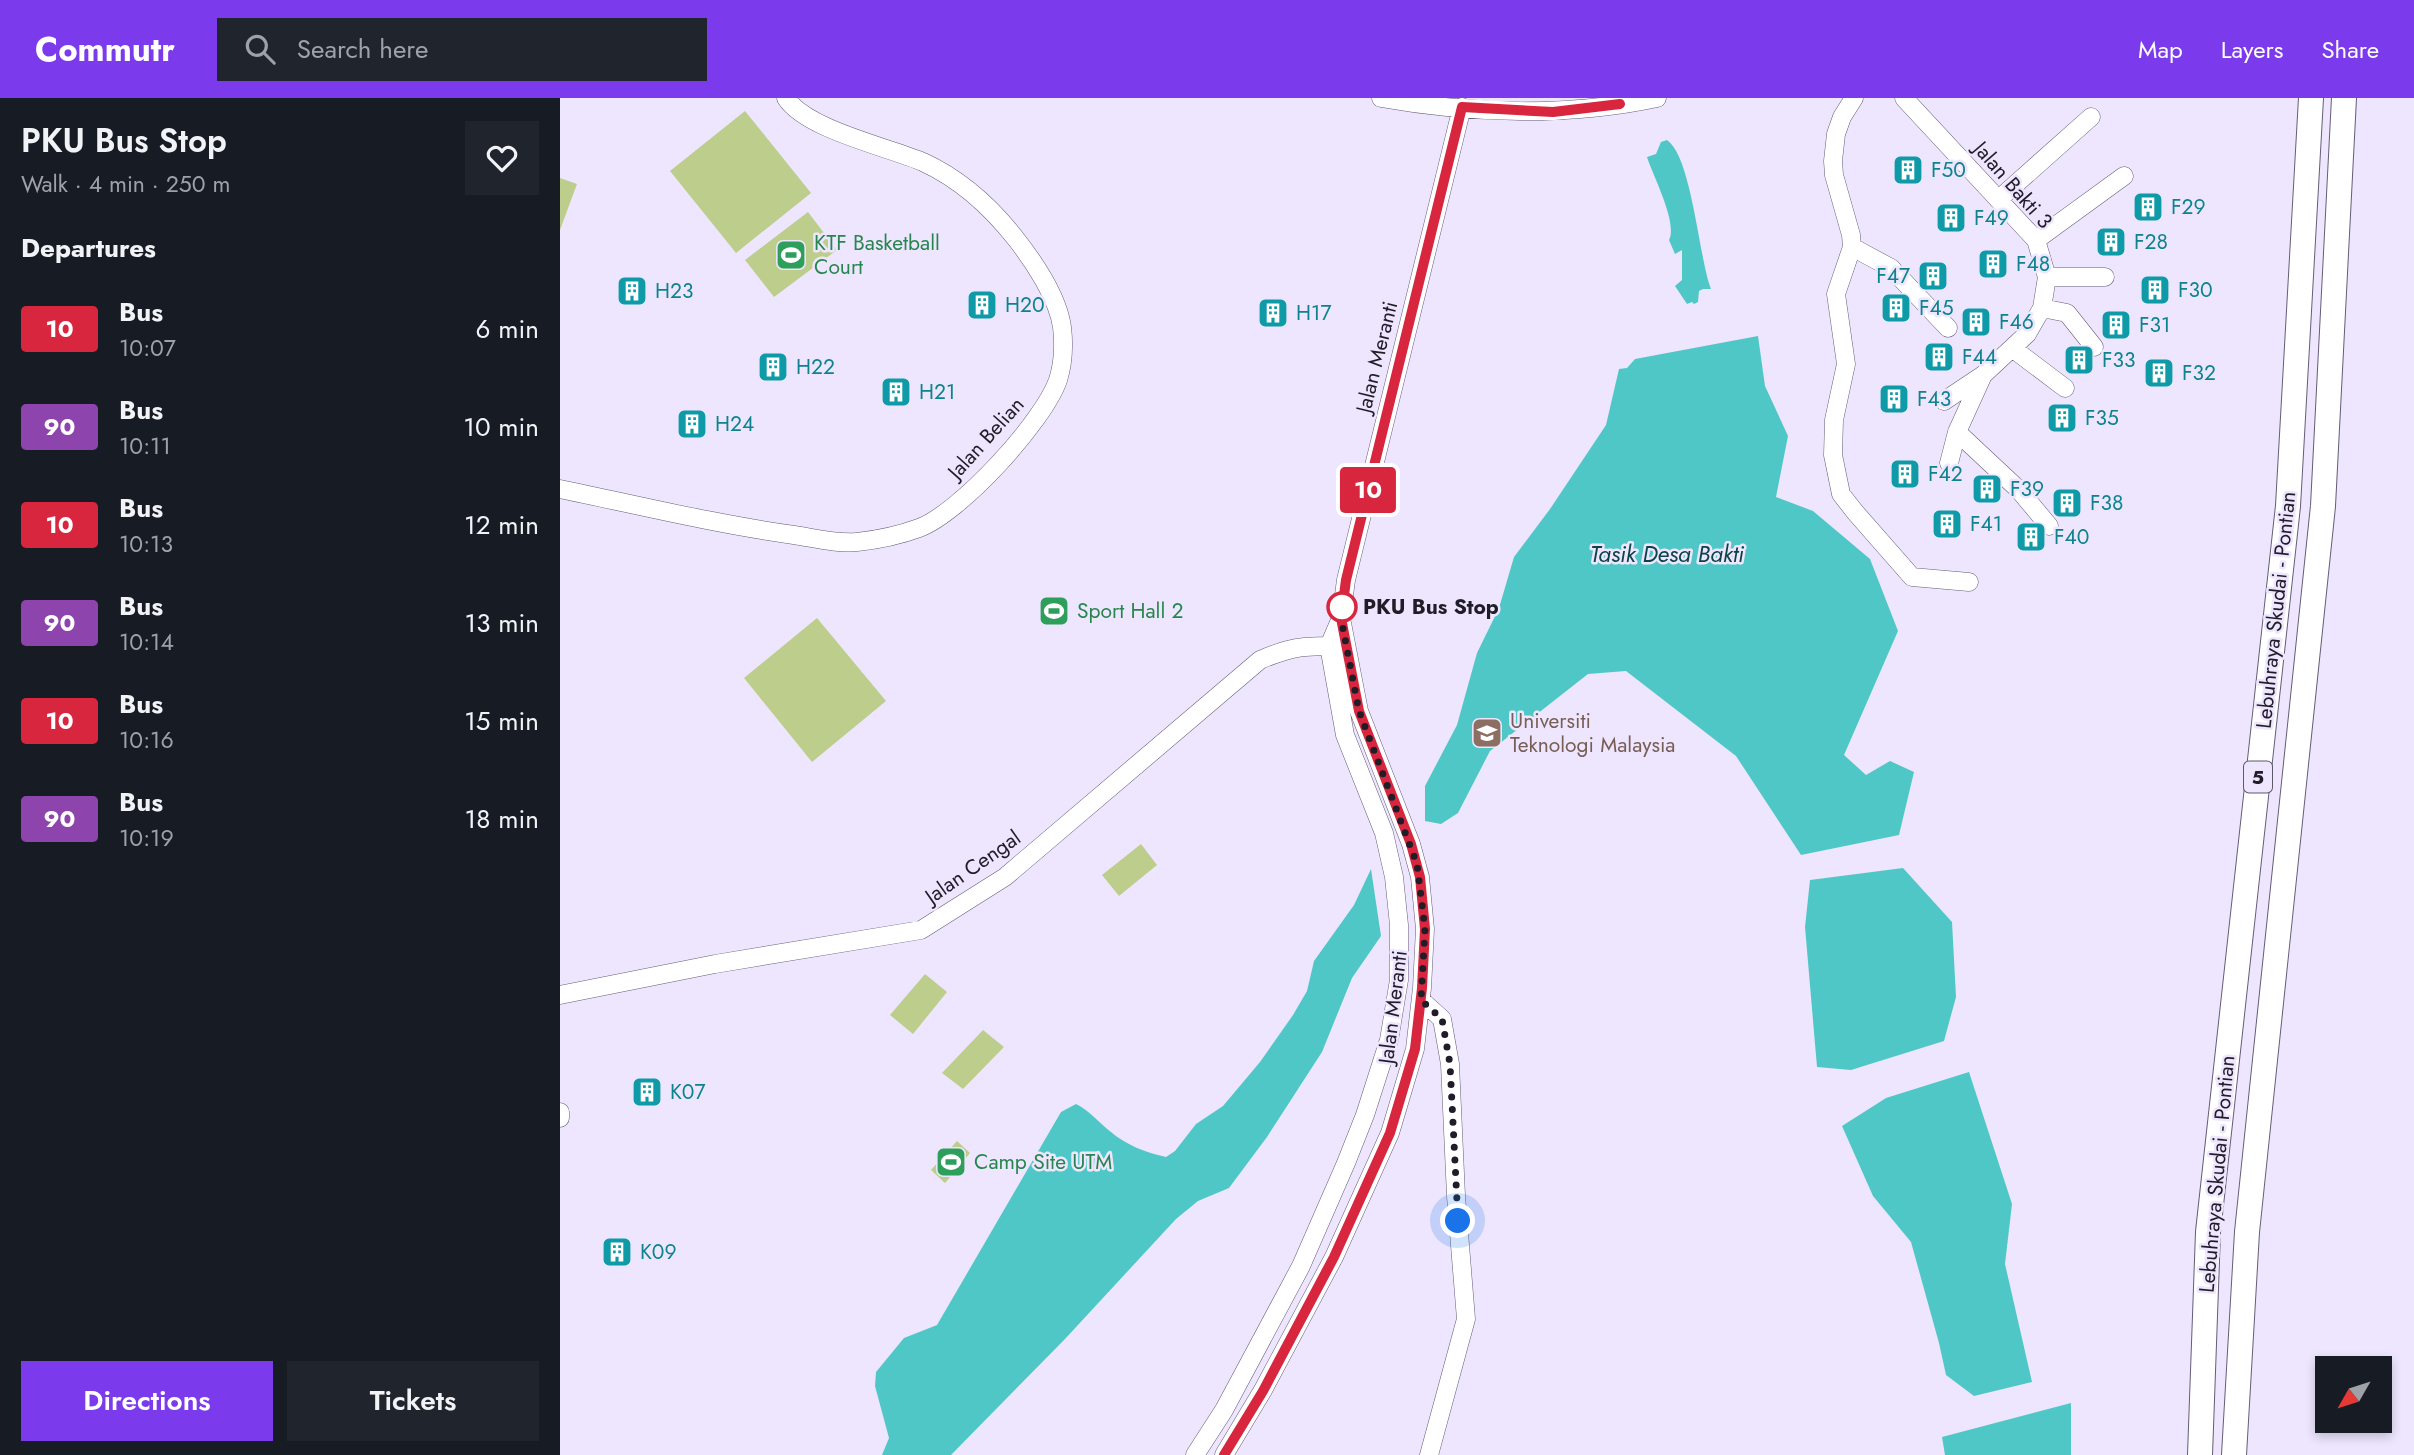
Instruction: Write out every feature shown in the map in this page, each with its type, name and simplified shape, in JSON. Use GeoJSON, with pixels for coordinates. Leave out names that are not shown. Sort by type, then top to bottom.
{"type":"FeatureCollection","features":[{"type":"Feature","properties":{"kind":"highway","name":"Lebuhraya Skudai - Pontian"},"geometry":{"type":"LineString","coordinates":[[2200,1455],[2208,1232],[2288,506],[2311,98]]}},
{"type":"Feature","properties":{"kind":"highway","name":"Lebuhraya Skudai - Pontian"},"geometry":{"type":"LineString","coordinates":[[2234,1455],[2247,1232],[2323,506],[2344,98]]}},
{"type":"Feature","properties":{"kind":"street","name":"Jalan Belian"},"geometry":{"type":"LineString","coordinates":[[560,489],[771,532],[855,542],[920,528],[951,508],[973,490],[1043,409],[1058,379],[1062,327],[1054,298],[1016,239],[973,193],[949,175],[923,162],[806,118],[786,98]]}},
{"type":"Feature","properties":{"kind":"street"},"geometry":{"type":"LineString","coordinates":[[1381,98],[1462,107],[1553,112],[1657,98]]}},
{"type":"Feature","properties":{"kind":"street"},"geometry":{"type":"LineString","coordinates":[[1854,98],[1842,117],[1836,134],[1833,162],[1852,247],[1836,294],[1846,364],[1834,419],[1833,455],[1841,494],[1912,577],[1969,582]]}},
{"type":"Feature","properties":{"kind":"street","name":"Jalan Bakti 3"},"geometry":{"type":"LineString","coordinates":[[1904,98],[2036,240],[2047,277],[2042,308],[2027,334],[1983,375],[1944,401]]}},
{"type":"Feature","properties":{"kind":"street","name":"Jalan Meranti"},"geometry":{"type":"LineString","coordinates":[[1195,1455],[1224,1410],[1301,1266],[1365,1115],[1389,1040],[1399,980],[1399,925],[1394,877],[1384,833],[1345,735],[1329,646],[1341,618],[1346,580],[1462,107]]}},
{"type":"Feature","properties":{"kind":"street"},"geometry":{"type":"LineString","coordinates":[[1999,199],[2091,117]]}},
{"type":"Feature","properties":{"kind":"street"},"geometry":{"type":"LineString","coordinates":[[2036,240],[2124,176]]}},
{"type":"Feature","properties":{"kind":"street"},"geometry":{"type":"LineString","coordinates":[[1852,247],[1891,268],[1948,328]]}},
{"type":"Feature","properties":{"kind":"street"},"geometry":{"type":"LineString","coordinates":[[2047,277],[2105,277]]}},
{"type":"Feature","properties":{"kind":"street"},"geometry":{"type":"LineString","coordinates":[[2042,308],[2067,313],[2094,347]]}},
{"type":"Feature","properties":{"kind":"street"},"geometry":{"type":"LineString","coordinates":[[2012,348],[2065,388]]}},
{"type":"Feature","properties":{"kind":"street"},"geometry":{"type":"LineString","coordinates":[[1949,463],[1957,432],[1983,375]]}},
{"type":"Feature","properties":{"kind":"street"},"geometry":{"type":"LineString","coordinates":[[1957,432],[2019,490],[2049,526]]}},
{"type":"Feature","properties":{"kind":"street","name":"Jalan Meranti"},"geometry":{"type":"LineString","coordinates":[[1224,1455],[1263,1391],[1312,1299],[1373,1173],[1398,1112],[1411,1064],[1421,1000],[1425,929],[1417,864],[1359,711],[1341,618]]}},
{"type":"Feature","properties":{"kind":"street","name":"Jalan Cengal"},"geometry":{"type":"LineString","coordinates":[[560,995],[715,964],[921,930],[1005,877],[1260,660],[1287,649],[1348,646]]}},
{"type":"Feature","properties":{"kind":"street"},"geometry":{"type":"LineString","coordinates":[[1421,1000],[1442,1019],[1450,1064],[1456,1196],[1466,1320],[1429,1455]]}},
{"type":"Feature","properties":{"kind":"street"},"geometry":{"type":"LineString","coordinates":[[560,1112],[560,1118]]}},
{"type":"Feature","properties":{"kind":"shaded area"},"geometry":{"type":"Polygon","coordinates":[[[745,111],[811,193],[736,253],[670,171],[745,111]]]}},
{"type":"Feature","properties":{"kind":"shaded area"},"geometry":{"type":"Polygon","coordinates":[[[560,178],[577,184],[560,230],[560,178]]]}},
{"type":"Feature","properties":{"kind":"shaded area","name":"KTF Basketball Court"},"geometry":{"type":"Polygon","coordinates":[[[808,212],[837,250],[774,297],[745,260],[808,212]]]}},
{"type":"Feature","properties":{"kind":"shaded area"},"geometry":{"type":"Polygon","coordinates":[[[817,618],[886,701],[812,762],[744,678],[817,618]]]}},
{"type":"Feature","properties":{"kind":"shaded area"},"geometry":{"type":"Polygon","coordinates":[[[1141,844],[1157,865],[1119,896],[1102,875],[1141,844]]]}},
{"type":"Feature","properties":{"kind":"shaded area"},"geometry":{"type":"Polygon","coordinates":[[[925,974],[947,992],[913,1034],[890,1015],[925,974]]]}},
{"type":"Feature","properties":{"kind":"shaded area","name":"Camp Site UTM"},"geometry":{"type":"Polygon","coordinates":[[[983,1030],[1004,1047],[963,1089],[942,1073],[983,1030]]]}},
{"type":"Feature","properties":{"kind":"shaded area","name":"Camp Site UTM"},"geometry":{"type":"Polygon","coordinates":[[[957,1141],[970,1153],[945,1183],[931,1170],[957,1141]]]}},
{"type":"Feature","properties":{"kind":"water"},"geometry":{"type":"Polygon","coordinates":[[[1667,140],[1676,150],[1683,166],[1711,289],[1699,291],[1698,302],[1694,304],[1687,304],[1675,286],[1682,280],[1682,250],[1675,254],[1669,240],[1671,232],[1668,211],[1647,157],[1656,154],[1661,142],[1667,140]]]}},
{"type":"Feature","properties":{"kind":"water","name":"Tasik Desa Bakti"},"geometry":{"type":"Polygon","coordinates":[[[1758,336],[1765,386],[1788,436],[1776,497],[1813,511],[1870,559],[1898,631],[1844,755],[1866,775],[1890,761],[1914,772],[1899,835],[1801,855],[1736,756],[1626,671],[1588,674],[1490,751],[1458,813],[1441,824],[1425,821],[1425,786],[1457,725],[1477,653],[1499,608],[1514,557],[1606,425],[1619,369],[1627,368],[1635,359],[1758,336]]]}},
{"type":"Feature","properties":{"kind":"water"},"geometry":{"type":"Polygon","coordinates":[[[1903,868],[1952,922],[1956,997],[1944,1041],[1851,1070],[1817,1067],[1805,927],[1810,880],[1903,868]]]}},
{"type":"Feature","properties":{"kind":"water"},"geometry":{"type":"Polygon","coordinates":[[[1371,869],[1381,936],[1352,978],[1322,1052],[1267,1137],[1229,1188],[1198,1201],[1176,1219],[1065,1339],[951,1455],[882,1455],[889,1438],[875,1386],[876,1372],[904,1338],[937,1325],[1061,1112],[1076,1104],[1130,1145],[1166,1157],[1175,1151],[1196,1124],[1223,1106],[1260,1062],[1293,1015],[1307,991],[1314,961],[1354,905],[1371,869]]]}},
{"type":"Feature","properties":{"kind":"water"},"geometry":{"type":"Polygon","coordinates":[[[1969,1072],[2012,1204],[2005,1264],[2032,1382],[1974,1396],[1946,1375],[1911,1242],[1873,1196],[1842,1126],[1886,1098],[1969,1072]]]}},
{"type":"Feature","properties":{"kind":"water"},"geometry":{"type":"Polygon","coordinates":[[[2071,1403],[2071,1455],[1945,1455],[1942,1437],[2071,1403]]]}},
{"type":"Feature","properties":{"kind":"bus line","name":"10"},"geometry":{"type":"LineString","coordinates":[[1224,1455],[1263,1391],[1334,1257],[1390,1133],[1415,1049],[1425,929],[1420,877],[1403,822],[1359,711],[1341,618],[1346,580],[1462,107],[1553,112],[1620,104]]}},
{"type":"Feature","properties":{"kind":"place","name":"F50"},"geometry":{"type":"Point","coordinates":[1908,170]}},
{"type":"Feature","properties":{"kind":"place","name":"F29"},"geometry":{"type":"Point","coordinates":[2148,207]}},
{"type":"Feature","properties":{"kind":"place","name":"F49"},"geometry":{"type":"Point","coordinates":[1951,218]}},
{"type":"Feature","properties":{"kind":"place","name":"F28"},"geometry":{"type":"Point","coordinates":[2111,242]}},
{"type":"Feature","properties":{"kind":"place","name":"KTF Basketball Court"},"geometry":{"type":"Point","coordinates":[791,255]}},
{"type":"Feature","properties":{"kind":"place","name":"F48"},"geometry":{"type":"Point","coordinates":[1993,264]}},
{"type":"Feature","properties":{"kind":"place","name":"F47"},"geometry":{"type":"Point","coordinates":[1933,276]}},
{"type":"Feature","properties":{"kind":"place","name":"F30"},"geometry":{"type":"Point","coordinates":[2155,290]}},
{"type":"Feature","properties":{"kind":"place","name":"H23"},"geometry":{"type":"Point","coordinates":[632,291]}},
{"type":"Feature","properties":{"kind":"place","name":"H20"},"geometry":{"type":"Point","coordinates":[982,305]}},
{"type":"Feature","properties":{"kind":"place","name":"F45"},"geometry":{"type":"Point","coordinates":[1896,308]}},
{"type":"Feature","properties":{"kind":"place","name":"H17"},"geometry":{"type":"Point","coordinates":[1273,313]}},
{"type":"Feature","properties":{"kind":"place","name":"F46"},"geometry":{"type":"Point","coordinates":[1976,322]}},
{"type":"Feature","properties":{"kind":"place","name":"F31"},"geometry":{"type":"Point","coordinates":[2116,325]}},
{"type":"Feature","properties":{"kind":"place","name":"F44"},"geometry":{"type":"Point","coordinates":[1939,357]}},
{"type":"Feature","properties":{"kind":"place","name":"F33"},"geometry":{"type":"Point","coordinates":[2079,360]}},
{"type":"Feature","properties":{"kind":"place","name":"H22"},"geometry":{"type":"Point","coordinates":[773,367]}},
{"type":"Feature","properties":{"kind":"place","name":"F32"},"geometry":{"type":"Point","coordinates":[2159,373]}},
{"type":"Feature","properties":{"kind":"place","name":"H21"},"geometry":{"type":"Point","coordinates":[896,392]}},
{"type":"Feature","properties":{"kind":"place","name":"F43"},"geometry":{"type":"Point","coordinates":[1894,399]}},
{"type":"Feature","properties":{"kind":"place","name":"F35"},"geometry":{"type":"Point","coordinates":[2062,418]}},
{"type":"Feature","properties":{"kind":"place","name":"H24"},"geometry":{"type":"Point","coordinates":[692,424]}},
{"type":"Feature","properties":{"kind":"place","name":"F42"},"geometry":{"type":"Point","coordinates":[1905,474]}},
{"type":"Feature","properties":{"kind":"place","name":"F39"},"geometry":{"type":"Point","coordinates":[1987,489]}},
{"type":"Feature","properties":{"kind":"place","name":"F38"},"geometry":{"type":"Point","coordinates":[2067,503]}},
{"type":"Feature","properties":{"kind":"place","name":"F41"},"geometry":{"type":"Point","coordinates":[1947,524]}},
{"type":"Feature","properties":{"kind":"place","name":"F40"},"geometry":{"type":"Point","coordinates":[2031,537]}},
{"type":"Feature","properties":{"kind":"place","name":"PKU Bus Stop"},"geometry":{"type":"Point","coordinates":[1342,607]}},
{"type":"Feature","properties":{"kind":"place","name":"Sport Hall 2"},"geometry":{"type":"Point","coordinates":[1054,611]}},
{"type":"Feature","properties":{"kind":"place","name":"Universiti Teknologi Malaysia"},"geometry":{"type":"Point","coordinates":[1487,733]}},
{"type":"Feature","properties":{"kind":"place","name":"K07"},"geometry":{"type":"Point","coordinates":[647,1092]}},
{"type":"Feature","properties":{"kind":"place","name":"Camp Site UTM"},"geometry":{"type":"Point","coordinates":[951,1162]}},
{"type":"Feature","properties":{"kind":"place","name":"K09"},"geometry":{"type":"Point","coordinates":[617,1252]}},
{"type":"Feature","properties":{"kind":"route"},"geometry":{"type":"LineString","coordinates":[[1342,607],[1343,599],[1341,618],[1359,711],[1403,822],[1420,877],[1425,929],[1421,1000],[1442,1019],[1450,1064],[1458,1221]]}}]}
